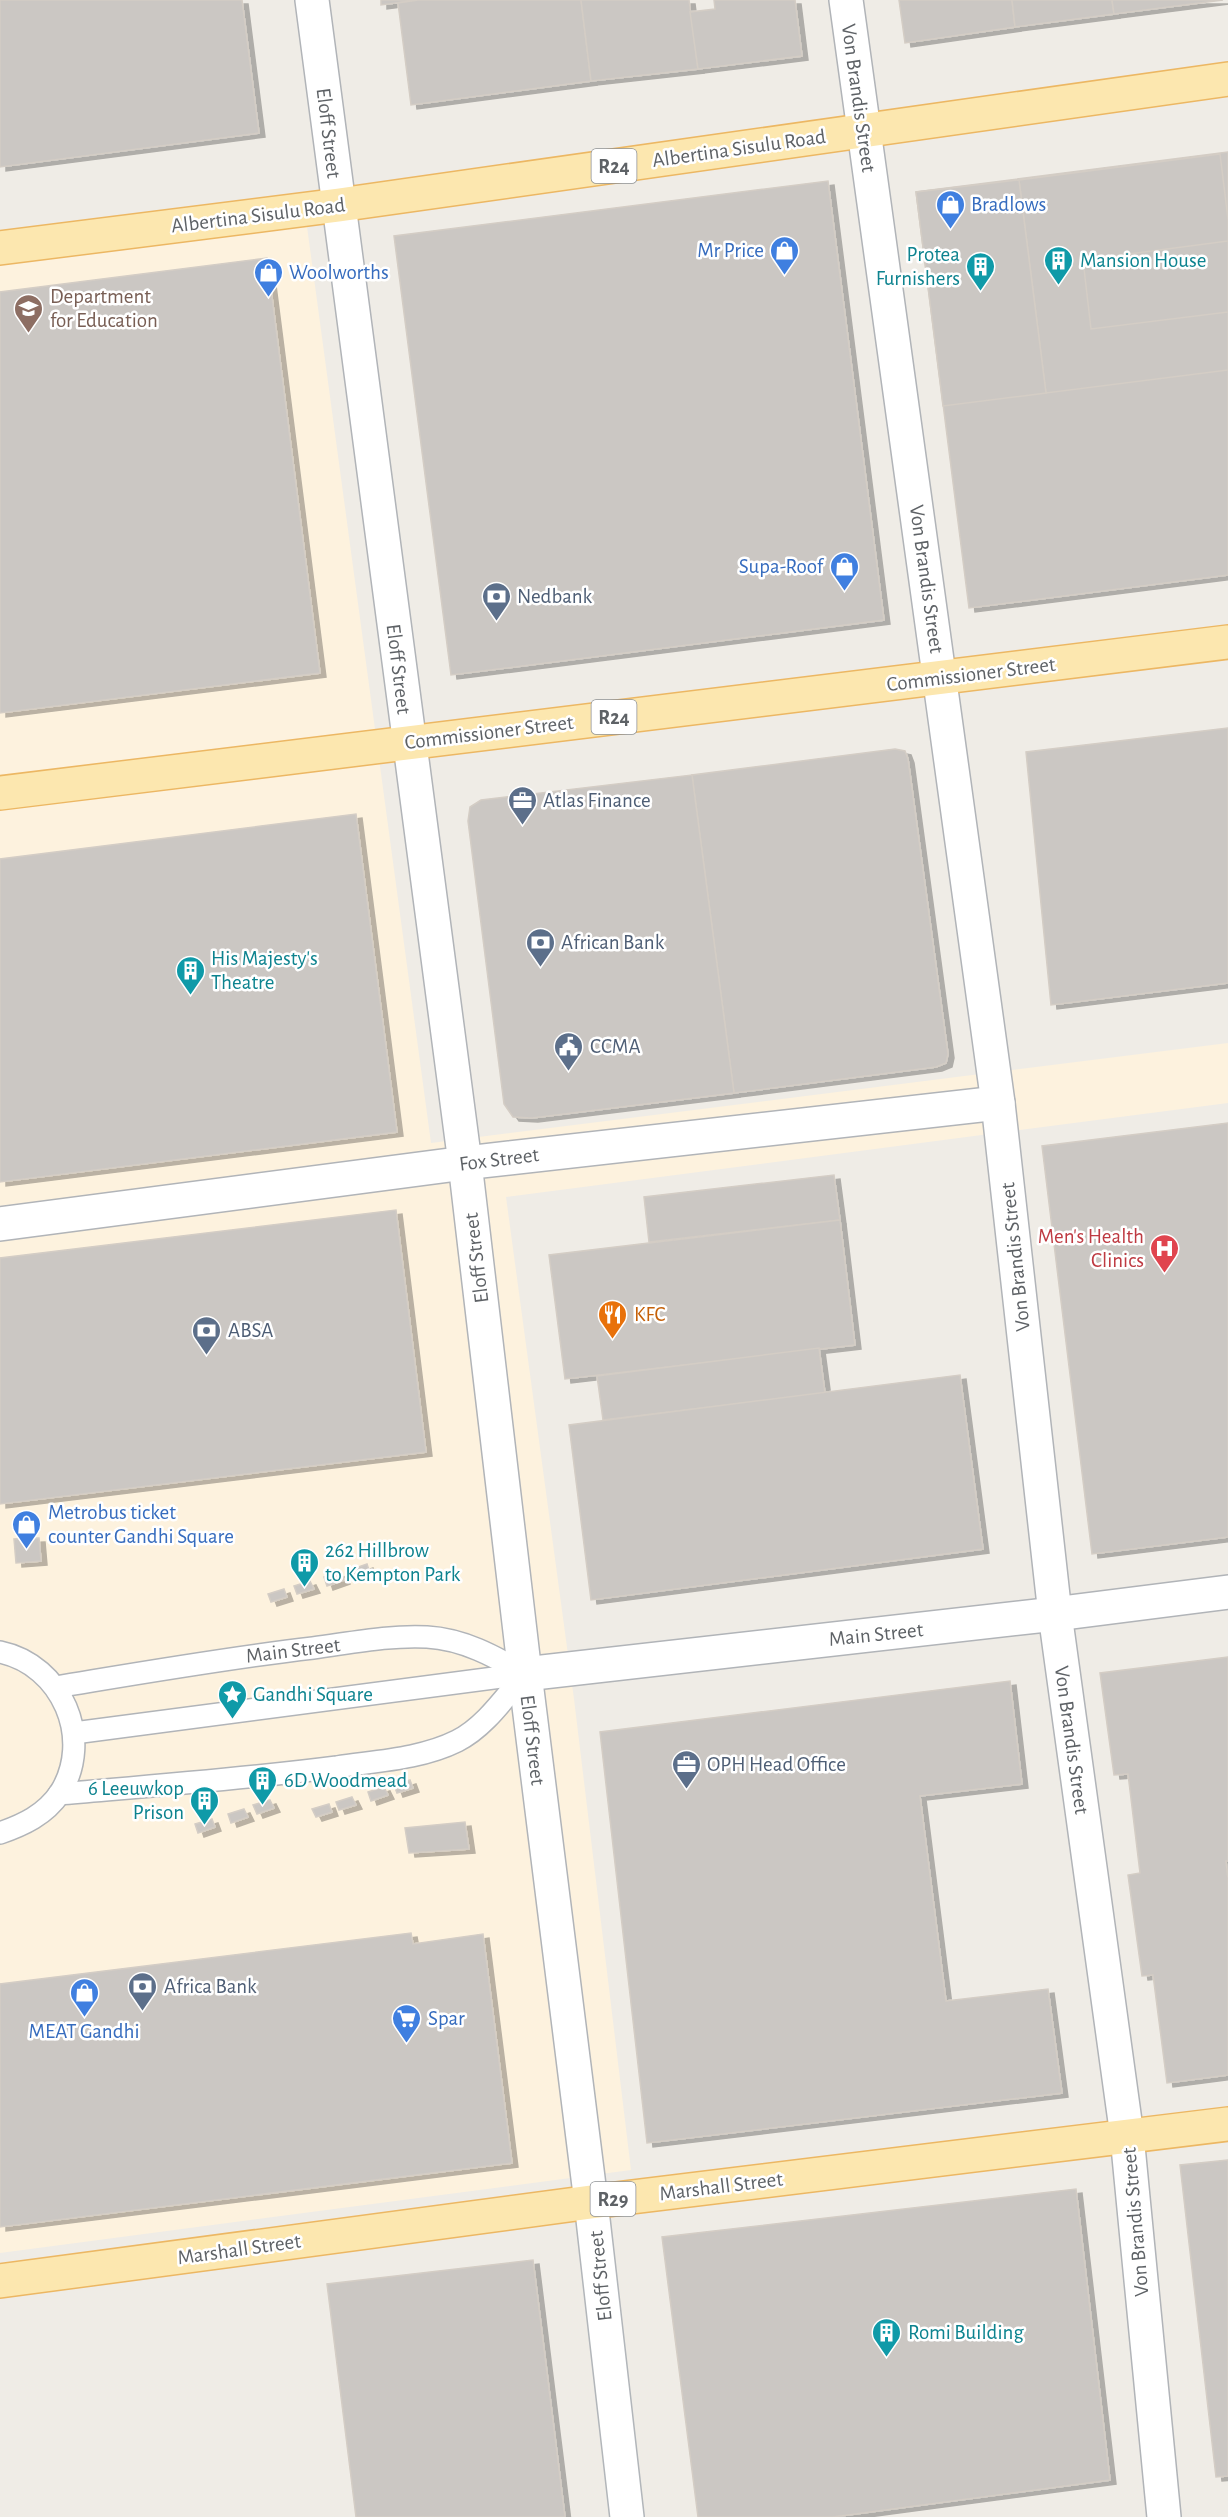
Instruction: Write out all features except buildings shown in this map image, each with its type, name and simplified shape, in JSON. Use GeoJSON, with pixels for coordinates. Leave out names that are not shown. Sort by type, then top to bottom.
{"type":"FeatureCollection","features":[{"type":"Feature","properties":{"kind":"main road","name":"Albertina Sisulu Road"},"geometry":{"type":"LineString","coordinates":[[0,248],[339,205],[1228,79]]}},
{"type":"Feature","properties":{"kind":"main road","name":"Commissioner Street"},"geometry":{"type":"LineString","coordinates":[[0,793],[408,741],[1228,642]]}},
{"type":"Feature","properties":{"kind":"main road","name":"Marshall Street"},"geometry":{"type":"LineString","coordinates":[[0,2282],[591,2202],[1228,2124]]}},
{"type":"Feature","properties":{"kind":"street","name":"Eloff Street"},"geometry":{"type":"LineString","coordinates":[[312,0],[465,1163],[627,2517]]}},
{"type":"Feature","properties":{"kind":"street","name":"Von Brandis Street"},"geometry":{"type":"LineString","coordinates":[[846,0],[998,1103],[1054,1614],[1127,2136],[1164,2517]]}},
{"type":"Feature","properties":{"kind":"street","name":"Fox Street"},"geometry":{"type":"LineString","coordinates":[[0,1224],[465,1163],[998,1103]]}},
{"type":"Feature","properties":{"kind":"street","name":"Main Street"},"geometry":{"type":"LineString","coordinates":[[525,1674],[1228,1592]]}},
{"type":"Feature","properties":{"kind":"lane","name":"Main Street"},"geometry":{"type":"LineString","coordinates":[[56,1687],[249,1655],[390,1638],[428,1637],[468,1645],[488,1653],[525,1674]]}},
{"type":"Feature","properties":{"kind":"lane"},"geometry":{"type":"LineString","coordinates":[[0,1652],[32,1664],[56,1687],[68,1708],[74,1733],[73,1754],[68,1775],[59,1794],[31,1822],[0,1833]]}},
{"type":"Feature","properties":{"kind":"lane"},"geometry":{"type":"LineString","coordinates":[[74,1733],[525,1674]]}},
{"type":"Feature","properties":{"kind":"lane"},"geometry":{"type":"LineString","coordinates":[[59,1794],[288,1773],[391,1759],[431,1751],[458,1740],[483,1722],[525,1674]]}},
{"type":"Feature","properties":{"kind":"shaded area"},"geometry":{"type":"Polygon","coordinates":[[[303,197],[431,1143],[1228,1043],[1228,1103],[506,1197],[574,1699],[631,2170],[0,2253],[0,235],[303,197]]]}},
{"type":"Feature","properties":{"kind":"place","name":"Bradlows"},"geometry":{"type":"Point","coordinates":[950,230]}},
{"type":"Feature","properties":{"kind":"place","name":"Mr Price"},"geometry":{"type":"Point","coordinates":[785,276]}},
{"type":"Feature","properties":{"kind":"place","name":"Mansion House"},"geometry":{"type":"Point","coordinates":[1059,286]}},
{"type":"Feature","properties":{"kind":"place","name":"Protea Furnishers"},"geometry":{"type":"Point","coordinates":[981,292]}},
{"type":"Feature","properties":{"kind":"place","name":"Woolworths"},"geometry":{"type":"Point","coordinates":[268,298]}},
{"type":"Feature","properties":{"kind":"place","name":"Department for Education"},"geometry":{"type":"Point","coordinates":[29,334]}},
{"type":"Feature","properties":{"kind":"place","name":"Supa-Roof"},"geometry":{"type":"Point","coordinates":[844,592]}},
{"type":"Feature","properties":{"kind":"place","name":"Nedbank"},"geometry":{"type":"Point","coordinates":[496,622]}},
{"type":"Feature","properties":{"kind":"place","name":"Atlas Finance"},"geometry":{"type":"Point","coordinates":[522,826]}},
{"type":"Feature","properties":{"kind":"place","name":"African Bank"},"geometry":{"type":"Point","coordinates":[540,968]}},
{"type":"Feature","properties":{"kind":"place","name":"His Majesty's Theatre"},"geometry":{"type":"Point","coordinates":[190,996]}},
{"type":"Feature","properties":{"kind":"place","name":"CCMA"},"geometry":{"type":"Point","coordinates":[569,1072]}},
{"type":"Feature","properties":{"kind":"place","name":"Men's Health Clinics"},"geometry":{"type":"Point","coordinates":[1165,1274]}},
{"type":"Feature","properties":{"kind":"place","name":"KFC"},"geometry":{"type":"Point","coordinates":[613,1340]}},
{"type":"Feature","properties":{"kind":"place","name":"ABSA"},"geometry":{"type":"Point","coordinates":[207,1356]}},
{"type":"Feature","properties":{"kind":"place","name":"Metrobus ticket counter Gandhi Square"},"geometry":{"type":"Point","coordinates":[27,1550]}},
{"type":"Feature","properties":{"kind":"place","name":"262 Hillbrow to Kempton Park"},"geometry":{"type":"Point","coordinates":[304,1588]}},
{"type":"Feature","properties":{"kind":"place","name":"Gandhi Square"},"geometry":{"type":"Point","coordinates":[232,1720]}},
{"type":"Feature","properties":{"kind":"place","name":"OPH Head Office"},"geometry":{"type":"Point","coordinates":[686,1790]}},
{"type":"Feature","properties":{"kind":"place","name":"6D Woodmead"},"geometry":{"type":"Point","coordinates":[263,1806]}},
{"type":"Feature","properties":{"kind":"place","name":"6 Leeuwkop Prison"},"geometry":{"type":"Point","coordinates":[205,1826]}},
{"type":"Feature","properties":{"kind":"place","name":"Africa Bank"},"geometry":{"type":"Point","coordinates":[143,2012]}},
{"type":"Feature","properties":{"kind":"place","name":"MEAT Gandhi"},"geometry":{"type":"Point","coordinates":[84,2018]}},
{"type":"Feature","properties":{"kind":"place","name":"Spar"},"geometry":{"type":"Point","coordinates":[407,2044]}},
{"type":"Feature","properties":{"kind":"place","name":"Romi Building"},"geometry":{"type":"Point","coordinates":[887,2358]}}]}
